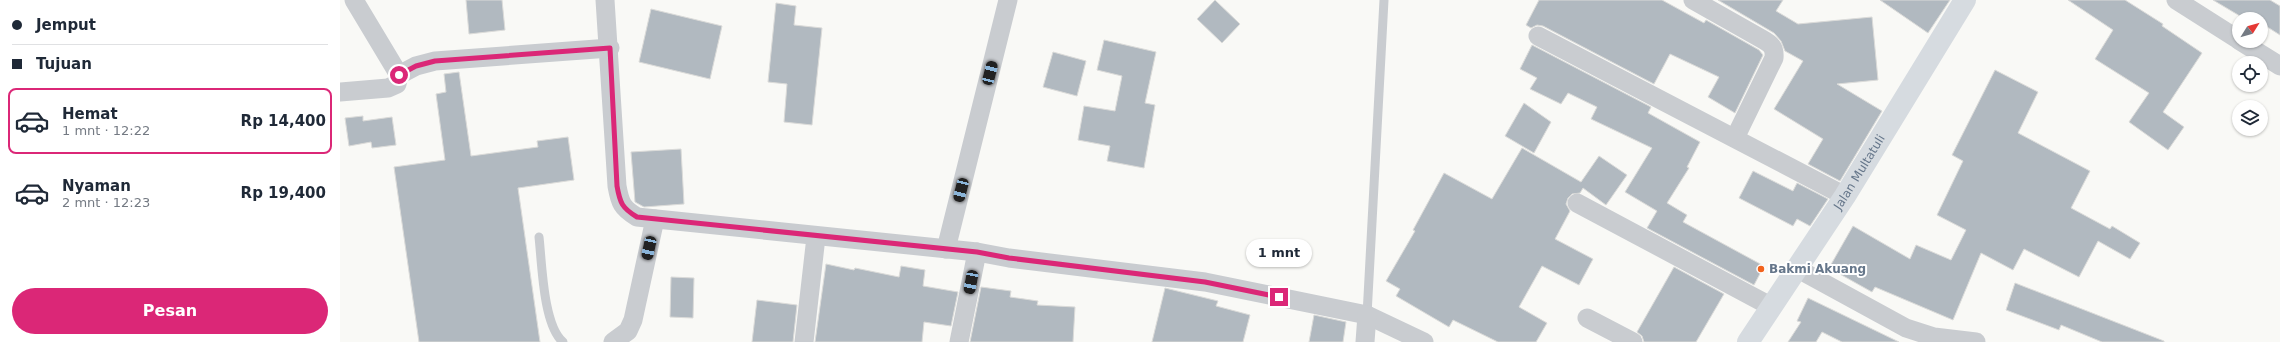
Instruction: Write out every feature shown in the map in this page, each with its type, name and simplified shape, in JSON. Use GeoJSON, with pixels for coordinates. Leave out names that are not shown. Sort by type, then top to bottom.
{"type":"FeatureCollection","features":[{"type":"Feature","properties":{"kind":"main road","name":"Jalan Multatuli"},"geometry":{"type":"LineString","coordinates":[[1748,342],[1798,269],[1845,196],[1965,0]]}},
{"type":"Feature","properties":{"kind":"street"},"geometry":{"type":"LineString","coordinates":[[340,92],[388,88],[397,84],[399,75],[354,0]]}},
{"type":"Feature","properties":{"kind":"street"},"geometry":{"type":"LineString","coordinates":[[605,0],[610,48],[613,146],[619,199],[625,210],[637,217],[816,237],[977,252],[1009,258],[1205,282],[1368,314],[1424,342]]}},
{"type":"Feature","properties":{"kind":"street"},"geometry":{"type":"LineString","coordinates":[[946,249],[1008,0]]}},
{"type":"Feature","properties":{"kind":"street"},"geometry":{"type":"LineString","coordinates":[[1693,0],[1762,38],[1771,44],[1775,50],[1774,58],[1735,138]]}},
{"type":"Feature","properties":{"kind":"street"},"geometry":{"type":"LineString","coordinates":[[2176,0],[2232,36]]}},
{"type":"Feature","properties":{"kind":"street"},"geometry":{"type":"LineString","coordinates":[[1538,36],[1845,196]]}},
{"type":"Feature","properties":{"kind":"street"},"geometry":{"type":"LineString","coordinates":[[399,75],[416,66],[435,61],[610,48]]}},
{"type":"Feature","properties":{"kind":"street"},"geometry":{"type":"LineString","coordinates":[[2251,48],[2280,66]]}},
{"type":"Feature","properties":{"kind":"street"},"geometry":{"type":"LineString","coordinates":[[1577,203],[1772,307]]}},
{"type":"Feature","properties":{"kind":"street"},"geometry":{"type":"LineString","coordinates":[[613,342],[628,331],[633,320],[655,219]]}},
{"type":"Feature","properties":{"kind":"street"},"geometry":{"type":"LineString","coordinates":[[804,342],[816,237]]}},
{"type":"Feature","properties":{"kind":"street"},"geometry":{"type":"LineString","coordinates":[[960,342],[977,252]]}},
{"type":"Feature","properties":{"kind":"street"},"geometry":{"type":"LineString","coordinates":[[1798,269],[1918,337],[1934,337],[1976,342]]}},
{"type":"Feature","properties":{"kind":"street"},"geometry":{"type":"LineString","coordinates":[[1365,342],[1368,314]]}},
{"type":"Feature","properties":{"kind":"street"},"geometry":{"type":"LineString","coordinates":[[1587,318],[1633,342]]}},
{"type":"Feature","properties":{"kind":"lane"},"geometry":{"type":"LineString","coordinates":[[1368,314],[1384,0]]}},
{"type":"Feature","properties":{"kind":"lane"},"geometry":{"type":"LineString","coordinates":[[539,237],[548,311],[553,329],[562,342]]}},
{"type":"Feature","properties":{"kind":"building"},"geometry":{"type":"Polygon","coordinates":[[[466,0],[502,0],[505,30],[469,34],[466,0]]]}},
{"type":"Feature","properties":{"kind":"building"},"geometry":{"type":"Polygon","coordinates":[[[1215,0],[1240,24],[1222,43],[1197,19],[1215,0]]]}},
{"type":"Feature","properties":{"kind":"building"},"geometry":{"type":"Polygon","coordinates":[[[1539,0],[1662,0],[1704,23],[1706,20],[1759,50],[1763,55],[1735,113],[1708,97],[1719,77],[1670,54],[1654,84],[1543,26],[1537,25],[1531,28],[1526,25],[1539,0]]]}},
{"type":"Feature","properties":{"kind":"building"},"geometry":{"type":"Polygon","coordinates":[[[1718,0],[1783,0],[1776,11],[1798,24],[1872,17],[1878,80],[1837,84],[1882,111],[1840,181],[1808,164],[1823,139],[1774,109],[1803,61],[1785,51],[1781,41],[1774,33],[1718,0]]]}},
{"type":"Feature","properties":{"kind":"building"},"geometry":{"type":"Polygon","coordinates":[[[1880,0],[1950,0],[1928,33],[1880,0]]]}},
{"type":"Feature","properties":{"kind":"building"},"geometry":{"type":"Polygon","coordinates":[[[2068,0],[2125,0],[2163,24],[2162,26],[2202,53],[2163,112],[2184,127],[2168,150],[2129,122],[2149,93],[2095,59],[2113,30],[2068,0]]]}},
{"type":"Feature","properties":{"kind":"building"},"geometry":{"type":"Polygon","coordinates":[[[2213,0],[2270,0],[2280,6],[2280,35],[2268,27],[2268,12],[2233,12],[2213,0]]]}},
{"type":"Feature","properties":{"kind":"building"},"geometry":{"type":"Polygon","coordinates":[[[776,3],[796,6],[794,25],[822,28],[812,125],[784,122],[787,84],[768,82],[776,3]]]}},
{"type":"Feature","properties":{"kind":"building"},"geometry":{"type":"Polygon","coordinates":[[[651,9],[722,26],[710,79],[639,62],[651,9]]]}},
{"type":"Feature","properties":{"kind":"building"},"geometry":{"type":"Polygon","coordinates":[[[1104,40],[1156,52],[1145,103],[1155,105],[1144,168],[1107,161],[1110,146],[1078,140],[1084,106],[1115,111],[1122,76],[1097,70],[1104,40]]]}},
{"type":"Feature","properties":{"kind":"building"},"geometry":{"type":"Polygon","coordinates":[[[1532,45],[1651,107],[1648,113],[1700,142],[1687,167],[1689,168],[1667,203],[1687,215],[1683,222],[1764,266],[1754,285],[1647,228],[1657,211],[1625,192],[1652,148],[1591,119],[1597,107],[1568,93],[1561,104],[1530,89],[1537,78],[1520,69],[1532,45]]]}},
{"type":"Feature","properties":{"kind":"building"},"geometry":{"type":"Polygon","coordinates":[[[1053,52],[1086,61],[1077,96],[1043,87],[1053,52]]]}},
{"type":"Feature","properties":{"kind":"building"},"geometry":{"type":"Polygon","coordinates":[[[1995,70],[2038,92],[2018,133],[2090,171],[2071,208],[2110,229],[2112,226],[2140,243],[2130,259],[2098,241],[2079,277],[2024,249],[2013,270],[1981,253],[1953,320],[1875,287],[1872,292],[1829,268],[1853,226],[1910,259],[1916,245],[1951,260],[1966,230],[1937,215],[1963,161],[1952,155],[1995,70]]]}},
{"type":"Feature","properties":{"kind":"building"},"geometry":{"type":"Polygon","coordinates":[[[459,72],[471,156],[538,147],[537,141],[568,137],[574,180],[518,188],[540,342],[419,342],[394,167],[445,160],[436,94],[446,92],[444,74],[459,72]]]}},
{"type":"Feature","properties":{"kind":"building"},"geometry":{"type":"Polygon","coordinates":[[[1524,103],[1551,122],[1534,153],[1505,136],[1524,103]]]}},
{"type":"Feature","properties":{"kind":"building"},"geometry":{"type":"Polygon","coordinates":[[[363,116],[363,121],[392,117],[396,145],[372,148],[371,142],[349,146],[345,118],[363,116]]]}},
{"type":"Feature","properties":{"kind":"building"},"geometry":{"type":"Polygon","coordinates":[[[1522,148],[1581,182],[1599,156],[1627,175],[1606,205],[1583,188],[1580,193],[1572,194],[1568,198],[1566,204],[1570,211],[1555,239],[1593,259],[1579,285],[1542,266],[1519,307],[1547,323],[1536,342],[1498,342],[1453,320],[1449,327],[1396,296],[1400,289],[1386,281],[1415,231],[1413,230],[1444,173],[1492,199],[1522,148]]]}},
{"type":"Feature","properties":{"kind":"building"},"geometry":{"type":"Polygon","coordinates":[[[681,149],[684,204],[644,207],[635,202],[631,152],[681,149]]]}},
{"type":"Feature","properties":{"kind":"building"},"geometry":{"type":"Polygon","coordinates":[[[1753,171],[1793,191],[1797,183],[1828,199],[1810,226],[1797,219],[1793,226],[1739,198],[1753,171]]]}},
{"type":"Feature","properties":{"kind":"building"},"geometry":{"type":"Polygon","coordinates":[[[826,264],[899,277],[901,266],[925,270],[923,286],[958,292],[951,326],[924,322],[922,342],[815,342],[826,264]]]}},
{"type":"Feature","properties":{"kind":"building"},"geometry":{"type":"Polygon","coordinates":[[[1674,267],[1724,294],[1696,342],[1644,342],[1642,336],[1637,332],[1674,267]]]}},
{"type":"Feature","properties":{"kind":"building"},"geometry":{"type":"Polygon","coordinates":[[[671,277],[694,278],[693,318],[670,317],[671,277]]]}},
{"type":"Feature","properties":{"kind":"building"},"geometry":{"type":"Polygon","coordinates":[[[2015,283],[2164,342],[2102,342],[2061,325],[2059,330],[2006,310],[2015,283]]]}},
{"type":"Feature","properties":{"kind":"building"},"geometry":{"type":"Polygon","coordinates":[[[981,287],[1011,291],[1010,297],[1038,301],[1037,305],[1075,307],[1073,342],[970,342],[981,287]]]}},
{"type":"Feature","properties":{"kind":"building"},"geometry":{"type":"Polygon","coordinates":[[[1165,288],[1218,301],[1216,306],[1250,315],[1243,342],[1152,342],[1165,288]]]}},
{"type":"Feature","properties":{"kind":"building"},"geometry":{"type":"Polygon","coordinates":[[[1808,298],[1899,342],[1842,342],[1822,332],[1816,342],[1788,342],[1801,322],[1797,321],[1808,298]]]}},
{"type":"Feature","properties":{"kind":"building"},"geometry":{"type":"Polygon","coordinates":[[[757,300],[797,305],[793,342],[752,342],[757,300]]]}},
{"type":"Feature","properties":{"kind":"building"},"geometry":{"type":"Polygon","coordinates":[[[1314,315],[1346,322],[1343,342],[1309,342],[1314,315]]]}},
{"type":"Feature","properties":{"kind":"place","name":"Bakmi Akuang"},"geometry":{"type":"Point","coordinates":[1761,269]}},
{"type":"Feature","properties":{"kind":"route"},"geometry":{"type":"LineString","coordinates":[[399,75],[416,66],[435,61],[610,48],[613,146],[619,199],[625,210],[637,217],[816,237],[977,252],[1009,258],[1205,282],[1279,297]]}}]}
